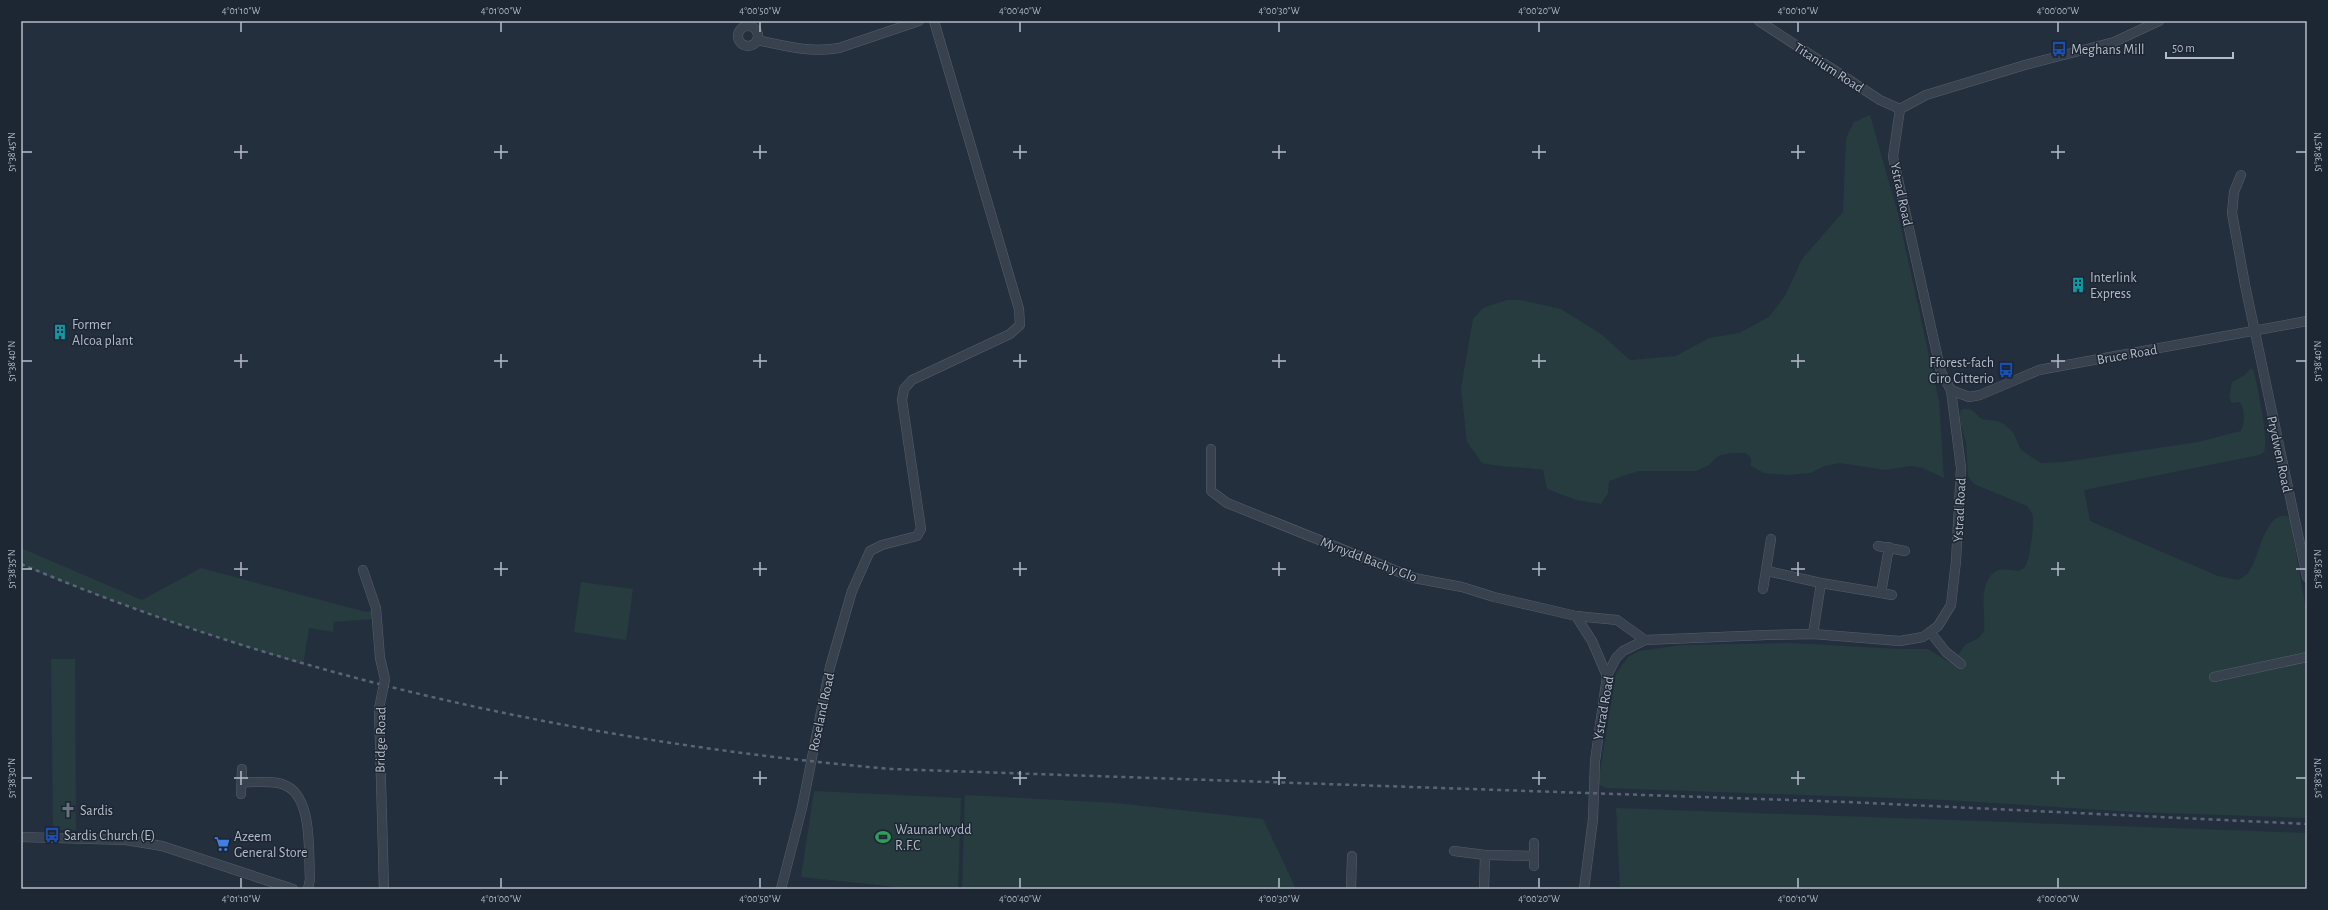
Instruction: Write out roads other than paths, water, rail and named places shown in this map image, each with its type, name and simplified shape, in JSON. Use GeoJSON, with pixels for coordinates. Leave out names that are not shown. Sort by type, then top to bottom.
{"type":"FeatureCollection","features":[{"type":"Feature","properties":{"kind":"street"},"geometry":{"type":"LineString","coordinates":[[757,40],[805,50],[827,50],[839,48],[919,21]]}},
{"type":"Feature","properties":{"kind":"street","name":"Roseland Road"},"geometry":{"type":"LineString","coordinates":[[781,889],[802,808],[830,667],[852,591],[870,551],[882,545],[917,536],[921,529],[902,400],[904,389],[912,380],[1010,334],[1020,325],[1019,309],[934,21]]}},
{"type":"Feature","properties":{"kind":"street","name":"Titanium Road"},"geometry":{"type":"LineString","coordinates":[[1759,21],[1880,100],[1900,109]]}},
{"type":"Feature","properties":{"kind":"street"},"geometry":{"type":"LineString","coordinates":[[1900,109],[1926,95],[2025,64],[2114,42],[2158,22]]}},
{"type":"Feature","properties":{"kind":"street","name":"Ystrad Road"},"geometry":{"type":"LineString","coordinates":[[1584,889],[1593,819],[1595,761],[1607,676],[1620,655],[1634,644],[1645,640],[1813,634],[1900,642],[1923,637],[1930,632],[1946,615],[1951,604],[1956,561],[1961,468],[1951,390],[1941,372],[1893,157],[1900,109]]}},
{"type":"Feature","properties":{"kind":"street","name":"Prydwen Road"},"geometry":{"type":"LineString","coordinates":[[2241,175],[2234,192],[2232,213],[2254,332],[2307,576]]}},
{"type":"Feature","properties":{"kind":"street","name":"Bruce Road"},"geometry":{"type":"LineString","coordinates":[[1951,390],[1968,396],[1980,395],[2039,370],[2254,332],[2307,321]]}},
{"type":"Feature","properties":{"kind":"street","name":"Mynydd Bach y Glo"},"geometry":{"type":"LineString","coordinates":[[1211,449],[1211,491],[1227,503],[1414,578],[1462,587],[1494,597],[1576,616],[1617,620],[1645,640]]}},
{"type":"Feature","properties":{"kind":"street"},"geometry":{"type":"LineString","coordinates":[[1763,589],[1771,539]]}},
{"type":"Feature","properties":{"kind":"street"},"geometry":{"type":"LineString","coordinates":[[1878,546],[1905,551]]}},
{"type":"Feature","properties":{"kind":"street"},"geometry":{"type":"LineString","coordinates":[[1881,593],[1889,548]]}},
{"type":"Feature","properties":{"kind":"street","name":"Bridge Road"},"geometry":{"type":"LineString","coordinates":[[363,570],[376,608],[380,658],[386,679],[379,709],[384,889]]}},
{"type":"Feature","properties":{"kind":"street"},"geometry":{"type":"LineString","coordinates":[[1767,571],[1821,583],[1892,595]]}},
{"type":"Feature","properties":{"kind":"street"},"geometry":{"type":"LineString","coordinates":[[1813,634],[1821,583]]}},
{"type":"Feature","properties":{"kind":"street"},"geometry":{"type":"LineString","coordinates":[[1576,616],[1592,641],[1607,676]]}},
{"type":"Feature","properties":{"kind":"street"},"geometry":{"type":"LineString","coordinates":[[1930,632],[1946,652],[1961,664]]}},
{"type":"Feature","properties":{"kind":"street"},"geometry":{"type":"LineString","coordinates":[[2214,677],[2307,656]]}},
{"type":"Feature","properties":{"kind":"street"},"geometry":{"type":"LineString","coordinates":[[241,794],[242,769]]}},
{"type":"Feature","properties":{"kind":"street"},"geometry":{"type":"LineString","coordinates":[[242,782],[282,784],[293,790],[299,796],[305,811],[310,879],[308,889]]}},
{"type":"Feature","properties":{"kind":"street"},"geometry":{"type":"LineString","coordinates":[[21,837],[133,841],[164,847],[293,889]]}},
{"type":"Feature","properties":{"kind":"street"},"geometry":{"type":"LineString","coordinates":[[1534,843],[1534,866]]}},
{"type":"Feature","properties":{"kind":"street"},"geometry":{"type":"LineString","coordinates":[[1454,851],[1485,855],[1534,856]]}},
{"type":"Feature","properties":{"kind":"street"},"geometry":{"type":"LineString","coordinates":[[1484,889],[1485,855]]}},
{"type":"Feature","properties":{"kind":"street"},"geometry":{"type":"LineString","coordinates":[[1351,889],[1352,856]]}},
{"type":"Feature","properties":{"kind":"railway"},"geometry":{"type":"LineString","coordinates":[[21,564],[126,605],[232,642],[339,673],[448,701],[557,724],[779,758],[891,769],[1847,802],[2307,824]]}},
{"type":"Feature","properties":{"kind":"place","name":"Meghans Mill"},"geometry":{"type":"Point","coordinates":[2059,49]}},
{"type":"Feature","properties":{"kind":"place","name":"Interlink Express"},"geometry":{"type":"Point","coordinates":[2078,285]}},
{"type":"Feature","properties":{"kind":"place","name":"Former Alcoa plant"},"geometry":{"type":"Point","coordinates":[60,332]}},
{"type":"Feature","properties":{"kind":"place","name":"Fforest-fach Ciro Citterio"},"geometry":{"type":"Point","coordinates":[2006,370]}},
{"type":"Feature","properties":{"kind":"place","name":"Sardis"},"geometry":{"type":"Point","coordinates":[68,810]}},
{"type":"Feature","properties":{"kind":"place","name":"Sardis Church (E)"},"geometry":{"type":"Point","coordinates":[52,835]}},
{"type":"Feature","properties":{"kind":"place","name":"Waunarlwydd R.F.C"},"geometry":{"type":"Point","coordinates":[883,837]}},
{"type":"Feature","properties":{"kind":"place","name":"Azeem General Store"},"geometry":{"type":"Point","coordinates":[222,844]}}]}
